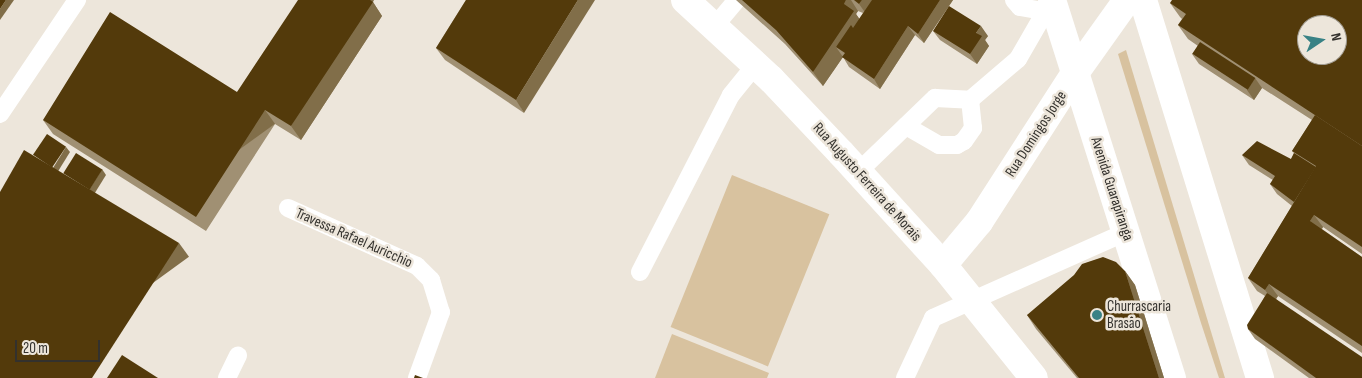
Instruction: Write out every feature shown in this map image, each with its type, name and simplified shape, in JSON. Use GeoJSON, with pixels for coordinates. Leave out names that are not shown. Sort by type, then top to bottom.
{"type":"FeatureCollection","features":[{"type":"Feature","properties":{"kind":"street","name":"Rua Augusto Ferreira de Morais"},"geometry":{"type":"LineString","coordinates":[[685,0],[755,65],[858,172],[943,265],[1034,378]]}},
{"type":"Feature","properties":{"kind":"street","name":"Rua Domingos Jorge"},"geometry":{"type":"LineString","coordinates":[[943,265],[979,222],[1075,73],[1127,0]]}},
{"type":"Feature","properties":{"kind":"street"},"geometry":{"type":"LineString","coordinates":[[1143,0],[1260,378]]}},
{"type":"Feature","properties":{"kind":"street","name":"Avenida Guarapiranga"},"geometry":{"type":"LineString","coordinates":[[1051,8],[1075,73],[1172,378]]}},
{"type":"Feature","properties":{"kind":"lane"},"geometry":{"type":"LineString","coordinates":[[0,114],[77,0]]}},
{"type":"Feature","properties":{"kind":"lane"},"geometry":{"type":"LineString","coordinates":[[714,27],[737,0]]}},
{"type":"Feature","properties":{"kind":"lane"},"geometry":{"type":"LineString","coordinates":[[1014,0],[1020,7],[1051,8]]}},
{"type":"Feature","properties":{"kind":"lane"},"geometry":{"type":"LineString","coordinates":[[858,172],[935,98],[970,100],[1018,59],[1051,8]]}},
{"type":"Feature","properties":{"kind":"lane"},"geometry":{"type":"LineString","coordinates":[[640,272],[731,94],[755,65]]}},
{"type":"Feature","properties":{"kind":"lane"},"geometry":{"type":"LineString","coordinates":[[906,126],[939,145],[957,145],[964,141],[973,128],[970,100]]}},
{"type":"Feature","properties":{"kind":"lane","name":"Travessa Rafael Auricchio"},"geometry":{"type":"LineString","coordinates":[[288,208],[417,266],[431,280],[441,312],[416,378]]}},
{"type":"Feature","properties":{"kind":"lane"},"geometry":{"type":"LineString","coordinates":[[905,378],[933,318],[1126,232]]}},
{"type":"Feature","properties":{"kind":"lane"},"geometry":{"type":"LineString","coordinates":[[227,378],[238,355]]}},
{"type":"Feature","properties":{"kind":"shaded area"},"geometry":{"type":"Polygon","coordinates":[[[1126,50],[1225,378],[1219,378],[1118,54],[1126,50]]]}},
{"type":"Feature","properties":{"kind":"shaded area"},"geometry":{"type":"Polygon","coordinates":[[[732,175],[829,214],[768,366],[671,327],[732,175]]]}},
{"type":"Feature","properties":{"kind":"shaded area"},"geometry":{"type":"Polygon","coordinates":[[[672,334],[769,373],[767,378],[655,378],[672,334]]]}},
{"type":"Feature","properties":{"kind":"building"},"geometry":{"type":"Polygon","coordinates":[[[0,0],[6,0],[0,9],[0,0]]]}},
{"type":"Feature","properties":{"kind":"building"},"geometry":{"type":"Polygon","coordinates":[[[298,0],[370,0],[373,2],[291,126],[265,110],[196,217],[43,120],[110,12],[237,92],[298,0]]]}},
{"type":"Feature","properties":{"kind":"building"},"geometry":{"type":"Polygon","coordinates":[[[466,0],[578,0],[516,100],[436,48],[466,0]]]}},
{"type":"Feature","properties":{"kind":"building"},"geometry":{"type":"Polygon","coordinates":[[[742,0],[846,0],[844,4],[854,11],[813,72],[776,30],[742,0]]]}},
{"type":"Feature","properties":{"kind":"building"},"geometry":{"type":"Polygon","coordinates":[[[854,0],[862,0],[859,4],[854,0]]]}},
{"type":"Feature","properties":{"kind":"building"},"geometry":{"type":"Polygon","coordinates":[[[872,0],[940,0],[918,34],[908,26],[874,79],[842,57],[845,53],[836,47],[851,25],[853,28],[872,0]]]}},
{"type":"Feature","properties":{"kind":"building"},"geometry":{"type":"Polygon","coordinates":[[[1172,0],[1362,0],[1362,146],[1178,25],[1186,14],[1170,3],[1172,0]]]}},
{"type":"Feature","properties":{"kind":"building"},"geometry":{"type":"Polygon","coordinates":[[[949,6],[981,26],[976,33],[982,36],[970,54],[933,31],[949,6]]]}},
{"type":"Feature","properties":{"kind":"building"},"geometry":{"type":"Polygon","coordinates":[[[1200,42],[1255,78],[1248,90],[1192,54],[1200,42]]]}},
{"type":"Feature","properties":{"kind":"building"},"geometry":{"type":"Polygon","coordinates":[[[1315,115],[1362,146],[1362,247],[1314,215],[1310,221],[1362,257],[1362,346],[1269,284],[1265,290],[1248,278],[1316,166],[1292,151],[1315,115]]]}},
{"type":"Feature","properties":{"kind":"building"},"geometry":{"type":"Polygon","coordinates":[[[47,134],[66,147],[52,168],[33,155],[47,134]]]}},
{"type":"Feature","properties":{"kind":"building"},"geometry":{"type":"Polygon","coordinates":[[[1257,141],[1291,159],[1294,153],[1316,167],[1294,202],[1270,184],[1275,176],[1242,155],[1257,141]]]}},
{"type":"Feature","properties":{"kind":"building"},"geometry":{"type":"Polygon","coordinates":[[[24,150],[179,243],[92,378],[0,378],[0,192],[24,150]]]}},
{"type":"Feature","properties":{"kind":"building"},"geometry":{"type":"Polygon","coordinates":[[[76,153],[102,169],[90,190],[63,173],[76,153]]]}},
{"type":"Feature","properties":{"kind":"building","name":"Churrascaria Brasão"},"geometry":{"type":"Polygon","coordinates":[[[1103,257],[1116,262],[1125,271],[1159,378],[1079,378],[1027,315],[1074,275],[1082,264],[1103,257]]]}},
{"type":"Feature","properties":{"kind":"building"},"geometry":{"type":"Polygon","coordinates":[[[1267,293],[1362,357],[1362,378],[1316,378],[1248,329],[1247,325],[1267,293]]]}},
{"type":"Feature","properties":{"kind":"building"},"geometry":{"type":"Polygon","coordinates":[[[122,355],[158,378],[107,378],[122,355]]]}},
{"type":"Feature","properties":{"kind":"place","name":"Churrascaria Brasão"},"geometry":{"type":"Point","coordinates":[1097,315]}}]}
